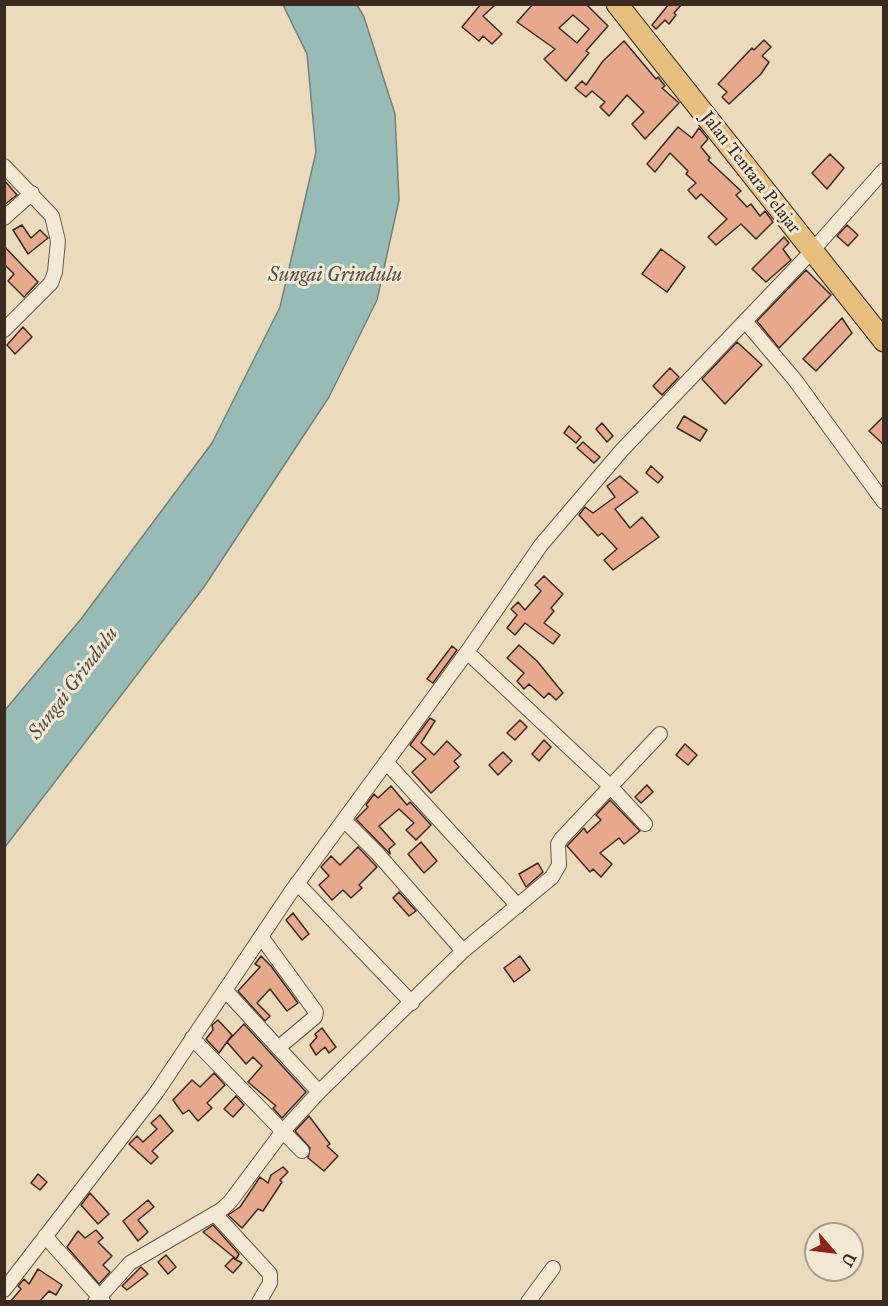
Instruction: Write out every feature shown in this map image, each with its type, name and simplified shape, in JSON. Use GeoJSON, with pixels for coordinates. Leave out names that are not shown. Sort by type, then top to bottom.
{"type":"FeatureCollection","features":[{"type":"Feature","properties":{"kind":"main road","name":"Jalan Tentara Pelajar"},"geometry":{"type":"LineString","coordinates":[[617,4],[884,341]]}},
{"type":"Feature","properties":{"kind":"street"},"geometry":{"type":"LineString","coordinates":[[4,166],[52,216],[58,241],[55,272],[44,292],[4,330]]}},
{"type":"Feature","properties":{"kind":"street"},"geometry":{"type":"LineString","coordinates":[[4,1290],[156,1093],[297,883],[467,652],[541,545],[622,450],[812,251],[884,170]]}},
{"type":"Feature","properties":{"kind":"street"},"geometry":{"type":"LineString","coordinates":[[4,218],[32,193]]}},
{"type":"Feature","properties":{"kind":"street"},"geometry":{"type":"LineString","coordinates":[[745,321],[795,380],[884,502]]}},
{"type":"Feature","properties":{"kind":"street"},"geometry":{"type":"LineString","coordinates":[[467,652],[609,785],[645,824]]}},
{"type":"Feature","properties":{"kind":"street"},"geometry":{"type":"LineString","coordinates":[[45,1236],[99,1300],[130,1263],[216,1214],[230,1202],[283,1131],[319,1092],[463,951],[557,871],[558,844],[561,839],[609,785],[660,734]]}},
{"type":"Feature","properties":{"kind":"street"},"geometry":{"type":"LineString","coordinates":[[386,762],[518,906]]}},
{"type":"Feature","properties":{"kind":"street"},"geometry":{"type":"LineString","coordinates":[[344,819],[463,951]]}},
{"type":"Feature","properties":{"kind":"street"},"geometry":{"type":"LineString","coordinates":[[297,883],[412,1003]]}},
{"type":"Feature","properties":{"kind":"street"},"geometry":{"type":"LineString","coordinates":[[262,938],[316,1012],[315,1017],[278,1048]]}},
{"type":"Feature","properties":{"kind":"street"},"geometry":{"type":"LineString","coordinates":[[225,990],[319,1092]]}},
{"type":"Feature","properties":{"kind":"street"},"geometry":{"type":"LineString","coordinates":[[192,1038],[302,1151]]}},
{"type":"Feature","properties":{"kind":"street"},"geometry":{"type":"LineString","coordinates":[[216,1214],[270,1274],[270,1283],[259,1302]]}},
{"type":"Feature","properties":{"kind":"street"},"geometry":{"type":"LineString","coordinates":[[528,1302],[553,1268]]}},
{"type":"Feature","properties":{"kind":"water","name":"Sungai Grindulu"},"geometry":{"type":"Polygon","coordinates":[[[283,5],[357,5],[364,17],[395,114],[399,200],[377,300],[329,397],[204,587],[5,847],[5,710],[81,619],[212,443],[280,307],[316,152],[307,54],[283,5]]]}},
{"type":"Feature","properties":{"kind":"building"},"geometry":{"type":"Polygon","coordinates":[[[481,4],[496,4],[483,16],[502,34],[492,44],[483,36],[479,41],[462,27],[481,4]]]}},
{"type":"Feature","properties":{"kind":"building"},"geometry":{"type":"Polygon","coordinates":[[[533,4],[586,4],[608,26],[586,51],[589,53],[566,81],[544,59],[555,49],[517,22],[533,4]],[[573,15],[559,28],[577,43],[589,29],[573,15]]]}},
{"type":"Feature","properties":{"kind":"building"},"geometry":{"type":"Polygon","coordinates":[[[669,4],[682,4],[674,13],[676,15],[669,24],[665,20],[656,29],[652,25],[669,4]]]}},
{"type":"Feature","properties":{"kind":"building"},"geometry":{"type":"Polygon","coordinates":[[[764,40],[771,47],[762,56],[769,62],[761,74],[729,104],[722,97],[727,92],[718,84],[752,48],[754,50],[764,40]]]}},
{"type":"Feature","properties":{"kind":"building"},"geometry":{"type":"Polygon","coordinates":[[[624,41],[656,79],[658,77],[665,86],[662,88],[679,103],[645,139],[632,124],[644,112],[627,95],[609,116],[600,107],[605,102],[592,91],[586,97],[575,88],[582,81],[586,85],[603,61],[624,41]]]}},
{"type":"Feature","properties":{"kind":"building"},"geometry":{"type":"Polygon","coordinates":[[[678,127],[692,138],[699,128],[708,139],[701,147],[710,158],[708,160],[741,191],[736,195],[747,207],[751,204],[760,216],[765,211],[773,222],[756,239],[741,224],[716,245],[708,237],[727,219],[701,194],[696,199],[688,190],[696,183],[686,174],[688,171],[670,153],[655,172],[647,164],[678,127]]]}},
{"type":"Feature","properties":{"kind":"building"},"geometry":{"type":"Polygon","coordinates":[[[830,154],[844,168],[827,189],[812,173],[830,154]]]}},
{"type":"Feature","properties":{"kind":"building"},"geometry":{"type":"Polygon","coordinates":[[[4,180],[17,195],[4,205],[4,180]]]}},
{"type":"Feature","properties":{"kind":"building"},"geometry":{"type":"Polygon","coordinates":[[[22,225],[31,238],[40,230],[48,238],[28,254],[13,230],[22,225]]]}},
{"type":"Feature","properties":{"kind":"building"},"geometry":{"type":"Polygon","coordinates":[[[847,225],[858,235],[848,246],[837,236],[847,225]]]}},
{"type":"Feature","properties":{"kind":"building"},"geometry":{"type":"Polygon","coordinates":[[[784,237],[789,243],[783,249],[791,260],[766,282],[752,269],[784,237]]]}},
{"type":"Feature","properties":{"kind":"building"},"geometry":{"type":"Polygon","coordinates":[[[4,246],[38,282],[24,297],[8,281],[14,274],[4,264],[4,246]]]}},
{"type":"Feature","properties":{"kind":"building"},"geometry":{"type":"Polygon","coordinates":[[[661,249],[685,267],[667,292],[642,274],[661,249]]]}},
{"type":"Feature","properties":{"kind":"building"},"geometry":{"type":"Polygon","coordinates":[[[806,270],[831,295],[779,348],[757,321],[806,270]]]}},
{"type":"Feature","properties":{"kind":"building"},"geometry":{"type":"Polygon","coordinates":[[[842,318],[852,333],[816,371],[803,359],[842,318]]]}},
{"type":"Feature","properties":{"kind":"building"},"geometry":{"type":"Polygon","coordinates":[[[23,327],[32,337],[15,354],[7,345],[23,327]]]}},
{"type":"Feature","properties":{"kind":"building"},"geometry":{"type":"Polygon","coordinates":[[[737,342],[762,365],[725,404],[702,379],[737,342]]]}},
{"type":"Feature","properties":{"kind":"building"},"geometry":{"type":"Polygon","coordinates":[[[670,368],[679,377],[662,395],[653,386],[670,368]]]}},
{"type":"Feature","properties":{"kind":"building"},"geometry":{"type":"Polygon","coordinates":[[[684,416],[707,430],[700,441],[677,428],[684,416]]]}},
{"type":"Feature","properties":{"kind":"building"},"geometry":{"type":"Polygon","coordinates":[[[884,416],[884,445],[869,431],[884,416]]]}},
{"type":"Feature","properties":{"kind":"building"},"geometry":{"type":"Polygon","coordinates":[[[602,423],[613,436],[607,442],[596,429],[602,423]]]}},
{"type":"Feature","properties":{"kind":"building"},"geometry":{"type":"Polygon","coordinates":[[[569,426],[581,437],[576,443],[564,433],[569,426]]]}},
{"type":"Feature","properties":{"kind":"building"},"geometry":{"type":"Polygon","coordinates":[[[583,442],[600,457],[594,463],[577,448],[583,442]]]}},
{"type":"Feature","properties":{"kind":"building"},"geometry":{"type":"Polygon","coordinates":[[[651,466],[663,477],[658,483],[646,473],[651,466]]]}},
{"type":"Feature","properties":{"kind":"building"},"geometry":{"type":"Polygon","coordinates":[[[620,476],[638,492],[615,509],[630,528],[642,517],[659,537],[613,570],[604,560],[617,549],[602,533],[598,536],[579,515],[585,507],[593,513],[615,497],[607,486],[620,476]]]}},
{"type":"Feature","properties":{"kind":"building"},"geometry":{"type":"Polygon","coordinates":[[[544,576],[563,594],[551,608],[554,611],[544,623],[560,635],[553,644],[525,623],[515,635],[507,628],[517,615],[511,609],[518,602],[525,610],[541,591],[535,585],[544,576]]]}},
{"type":"Feature","properties":{"kind":"building"},"geometry":{"type":"Polygon","coordinates":[[[519,645],[537,661],[563,693],[556,700],[549,693],[544,698],[529,684],[524,689],[517,681],[524,673],[507,658],[519,645]]]}},
{"type":"Feature","properties":{"kind":"building"},"geometry":{"type":"Polygon","coordinates":[[[452,646],[457,650],[433,683],[427,679],[452,646]]]}},
{"type":"Feature","properties":{"kind":"building"},"geometry":{"type":"Polygon","coordinates":[[[430,718],[435,721],[421,743],[434,755],[447,741],[461,755],[454,761],[459,767],[431,793],[412,772],[426,759],[410,745],[430,718]]]}},
{"type":"Feature","properties":{"kind":"building"},"geometry":{"type":"Polygon","coordinates":[[[520,720],[527,727],[515,740],[507,733],[520,720]]]}},
{"type":"Feature","properties":{"kind":"building"},"geometry":{"type":"Polygon","coordinates":[[[544,740],[551,747],[539,761],[532,754],[544,740]]]}},
{"type":"Feature","properties":{"kind":"building"},"geometry":{"type":"Polygon","coordinates":[[[685,744],[697,755],[688,765],[676,755],[685,744]]]}},
{"type":"Feature","properties":{"kind":"building"},"geometry":{"type":"Polygon","coordinates":[[[503,752],[512,761],[498,775],[489,765],[503,752]]]}},
{"type":"Feature","properties":{"kind":"building"},"geometry":{"type":"Polygon","coordinates":[[[647,785],[653,792],[641,803],[635,797],[647,785]]]}},
{"type":"Feature","properties":{"kind":"building"},"geometry":{"type":"Polygon","coordinates":[[[391,786],[407,805],[410,802],[431,825],[416,840],[406,830],[414,823],[399,809],[379,826],[395,844],[389,849],[390,854],[356,819],[368,807],[366,805],[374,794],[378,798],[391,786]]]}},
{"type":"Feature","properties":{"kind":"building"},"geometry":{"type":"Polygon","coordinates":[[[610,800],[640,831],[624,844],[619,838],[600,853],[612,864],[601,877],[593,869],[590,872],[567,846],[584,828],[587,833],[601,820],[596,815],[610,800]]]}},
{"type":"Feature","properties":{"kind":"building"},"geometry":{"type":"Polygon","coordinates":[[[421,842],[437,861],[424,873],[408,854],[421,842]]]}},
{"type":"Feature","properties":{"kind":"building"},"geometry":{"type":"Polygon","coordinates":[[[358,847],[377,867],[359,885],[362,888],[351,898],[343,890],[332,900],[319,885],[329,876],[321,867],[331,856],[340,865],[358,847]]]}},
{"type":"Feature","properties":{"kind":"building"},"geometry":{"type":"Polygon","coordinates":[[[538,863],[543,872],[526,887],[519,874],[538,863]]]}},
{"type":"Feature","properties":{"kind":"building"},"geometry":{"type":"Polygon","coordinates":[[[399,892],[416,911],[409,916],[393,898],[399,892]]]}},
{"type":"Feature","properties":{"kind":"building"},"geometry":{"type":"Polygon","coordinates":[[[293,913],[309,934],[302,940],[286,920],[293,913]]]}},
{"type":"Feature","properties":{"kind":"building"},"geometry":{"type":"Polygon","coordinates":[[[261,956],[298,1003],[287,1011],[270,989],[257,1003],[270,1016],[265,1021],[238,991],[260,967],[255,964],[261,956]]]}},
{"type":"Feature","properties":{"kind":"building"},"geometry":{"type":"Polygon","coordinates":[[[520,956],[530,970],[514,982],[504,968],[520,956]]]}},
{"type":"Feature","properties":{"kind":"building"},"geometry":{"type":"Polygon","coordinates":[[[218,1020],[232,1035],[219,1053],[206,1039],[213,1030],[212,1025],[218,1020]]]}},
{"type":"Feature","properties":{"kind":"building"},"geometry":{"type":"Polygon","coordinates":[[[244,1024],[306,1092],[282,1118],[273,1108],[276,1106],[248,1082],[262,1066],[253,1057],[246,1064],[227,1042],[244,1024]]]}},
{"type":"Feature","properties":{"kind":"building"},"geometry":{"type":"Polygon","coordinates":[[[322,1028],[336,1047],[329,1053],[325,1047],[316,1055],[310,1045],[317,1037],[315,1034],[322,1028]]]}},
{"type":"Feature","properties":{"kind":"building"},"geometry":{"type":"Polygon","coordinates":[[[214,1073],[225,1085],[207,1103],[212,1108],[198,1121],[189,1110],[183,1114],[173,1100],[192,1080],[200,1087],[214,1073]]]}},
{"type":"Feature","properties":{"kind":"building"},"geometry":{"type":"Polygon","coordinates":[[[236,1096],[244,1105],[233,1117],[224,1109],[236,1096]]]}},
{"type":"Feature","properties":{"kind":"building"},"geometry":{"type":"Polygon","coordinates":[[[160,1115],[173,1131],[152,1151],[158,1157],[151,1164],[129,1144],[137,1136],[143,1142],[157,1129],[151,1123],[160,1115]]]}},
{"type":"Feature","properties":{"kind":"building"},"geometry":{"type":"Polygon","coordinates":[[[309,1116],[330,1144],[327,1146],[338,1156],[324,1171],[308,1158],[310,1148],[295,1131],[309,1116]]]}},
{"type":"Feature","properties":{"kind":"building"},"geometry":{"type":"Polygon","coordinates":[[[283,1167],[288,1172],[280,1180],[282,1182],[263,1211],[258,1209],[242,1228],[228,1215],[240,1207],[260,1177],[268,1183],[271,1175],[283,1167]]]}},
{"type":"Feature","properties":{"kind":"building"},"geometry":{"type":"Polygon","coordinates":[[[38,1174],[47,1182],[40,1190],[31,1183],[38,1174]]]}},
{"type":"Feature","properties":{"kind":"building"},"geometry":{"type":"Polygon","coordinates":[[[90,1193],[109,1214],[98,1224],[81,1205],[90,1193]]]}},
{"type":"Feature","properties":{"kind":"building"},"geometry":{"type":"Polygon","coordinates":[[[148,1200],[154,1207],[138,1220],[148,1232],[138,1241],[123,1221],[148,1200]]]}},
{"type":"Feature","properties":{"kind":"building"},"geometry":{"type":"Polygon","coordinates":[[[213,1225],[239,1254],[236,1259],[203,1232],[213,1225]]]}},
{"type":"Feature","properties":{"kind":"building"},"geometry":{"type":"Polygon","coordinates":[[[96,1230],[103,1238],[98,1242],[112,1256],[103,1265],[110,1272],[99,1284],[67,1247],[78,1231],[85,1238],[96,1230]]]}},
{"type":"Feature","properties":{"kind":"building"},"geometry":{"type":"Polygon","coordinates":[[[166,1255],[176,1267],[168,1274],[158,1262],[166,1255]]]}},
{"type":"Feature","properties":{"kind":"building"},"geometry":{"type":"Polygon","coordinates":[[[233,1258],[242,1263],[233,1273],[225,1266],[233,1258]]]}},
{"type":"Feature","properties":{"kind":"building"},"geometry":{"type":"Polygon","coordinates":[[[141,1267],[148,1274],[127,1290],[122,1286],[141,1267]]]}},
{"type":"Feature","properties":{"kind":"building"},"geometry":{"type":"Polygon","coordinates":[[[38,1269],[62,1285],[56,1295],[49,1291],[39,1302],[10,1302],[21,1289],[18,1286],[24,1279],[29,1284],[38,1269]]]}}]}
